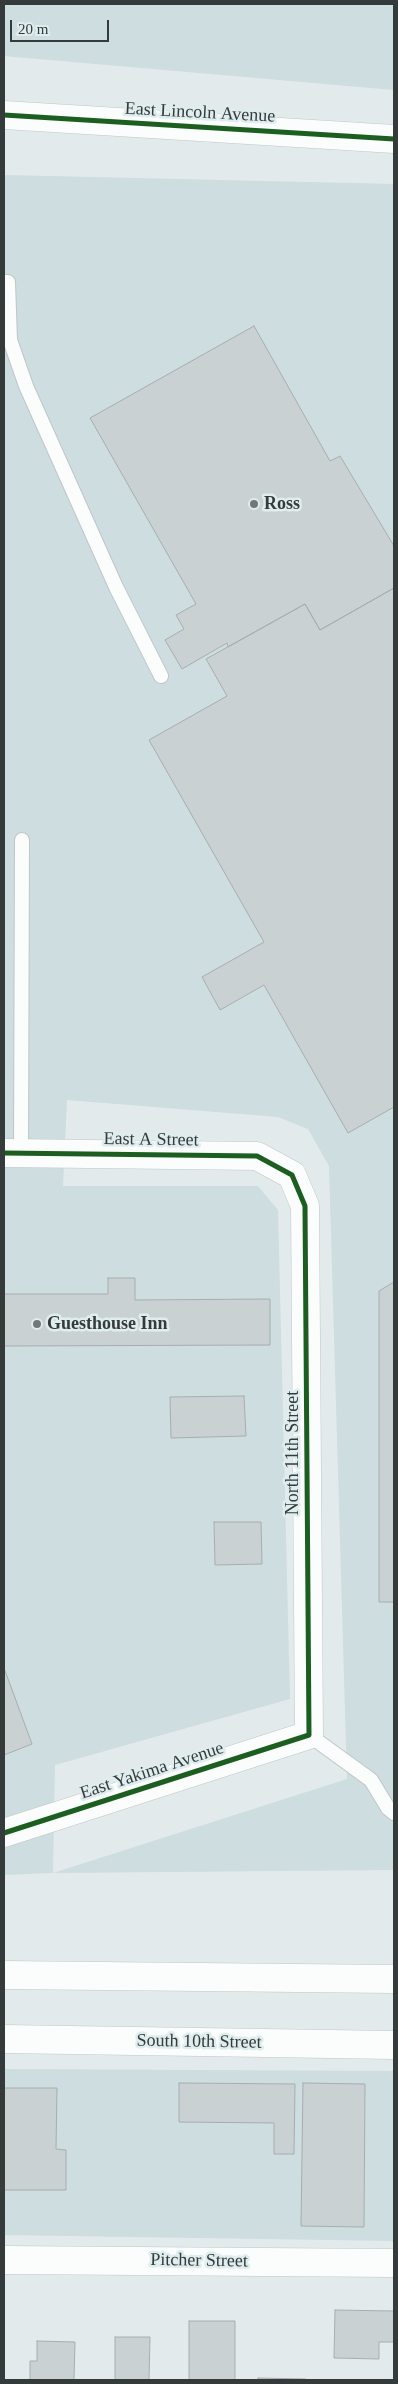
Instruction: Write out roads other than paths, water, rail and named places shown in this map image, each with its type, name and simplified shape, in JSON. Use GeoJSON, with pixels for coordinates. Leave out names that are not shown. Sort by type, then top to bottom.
{"type":"FeatureCollection","features":[{"type":"Feature","properties":{"kind":"street","name":"East Lincoln Avenue"},"geometry":{"type":"LineString","coordinates":[[4,115],[394,139]]}},
{"type":"Feature","properties":{"kind":"street","name":"East A Street"},"geometry":{"type":"LineString","coordinates":[[12,1153],[257,1156],[292,1175]]}},
{"type":"Feature","properties":{"kind":"street","name":"North 11th Street"},"geometry":{"type":"LineString","coordinates":[[292,1175],[305,1206],[309,1735]]}},
{"type":"Feature","properties":{"kind":"street","name":"East Yakima Avenue"},"geometry":{"type":"LineString","coordinates":[[4,1833],[309,1735]]}},
{"type":"Feature","properties":{"kind":"street"},"geometry":{"type":"LineString","coordinates":[[4,1975],[394,1979]]}},
{"type":"Feature","properties":{"kind":"street","name":"South 10th Street"},"geometry":{"type":"LineString","coordinates":[[4,2039],[394,2044]]}},
{"type":"Feature","properties":{"kind":"street","name":"Pitcher Street"},"geometry":{"type":"LineString","coordinates":[[4,2260],[394,2263]]}},
{"type":"Feature","properties":{"kind":"lane"},"geometry":{"type":"LineString","coordinates":[[4,282],[8,282],[10,340],[26,386],[116,587],[161,676]]}},
{"type":"Feature","properties":{"kind":"lane"},"geometry":{"type":"LineString","coordinates":[[12,1153],[22,840]]}},
{"type":"Feature","properties":{"kind":"lane"},"geometry":{"type":"LineString","coordinates":[[309,1735],[371,1780],[388,1808],[394,1813]]}},
{"type":"Feature","properties":{"kind":"place","name":"Ross"},"geometry":{"type":"Point","coordinates":[254,504]}},
{"type":"Feature","properties":{"kind":"place","name":"Guesthouse Inn"},"geometry":{"type":"Point","coordinates":[37,1324]}}]}
